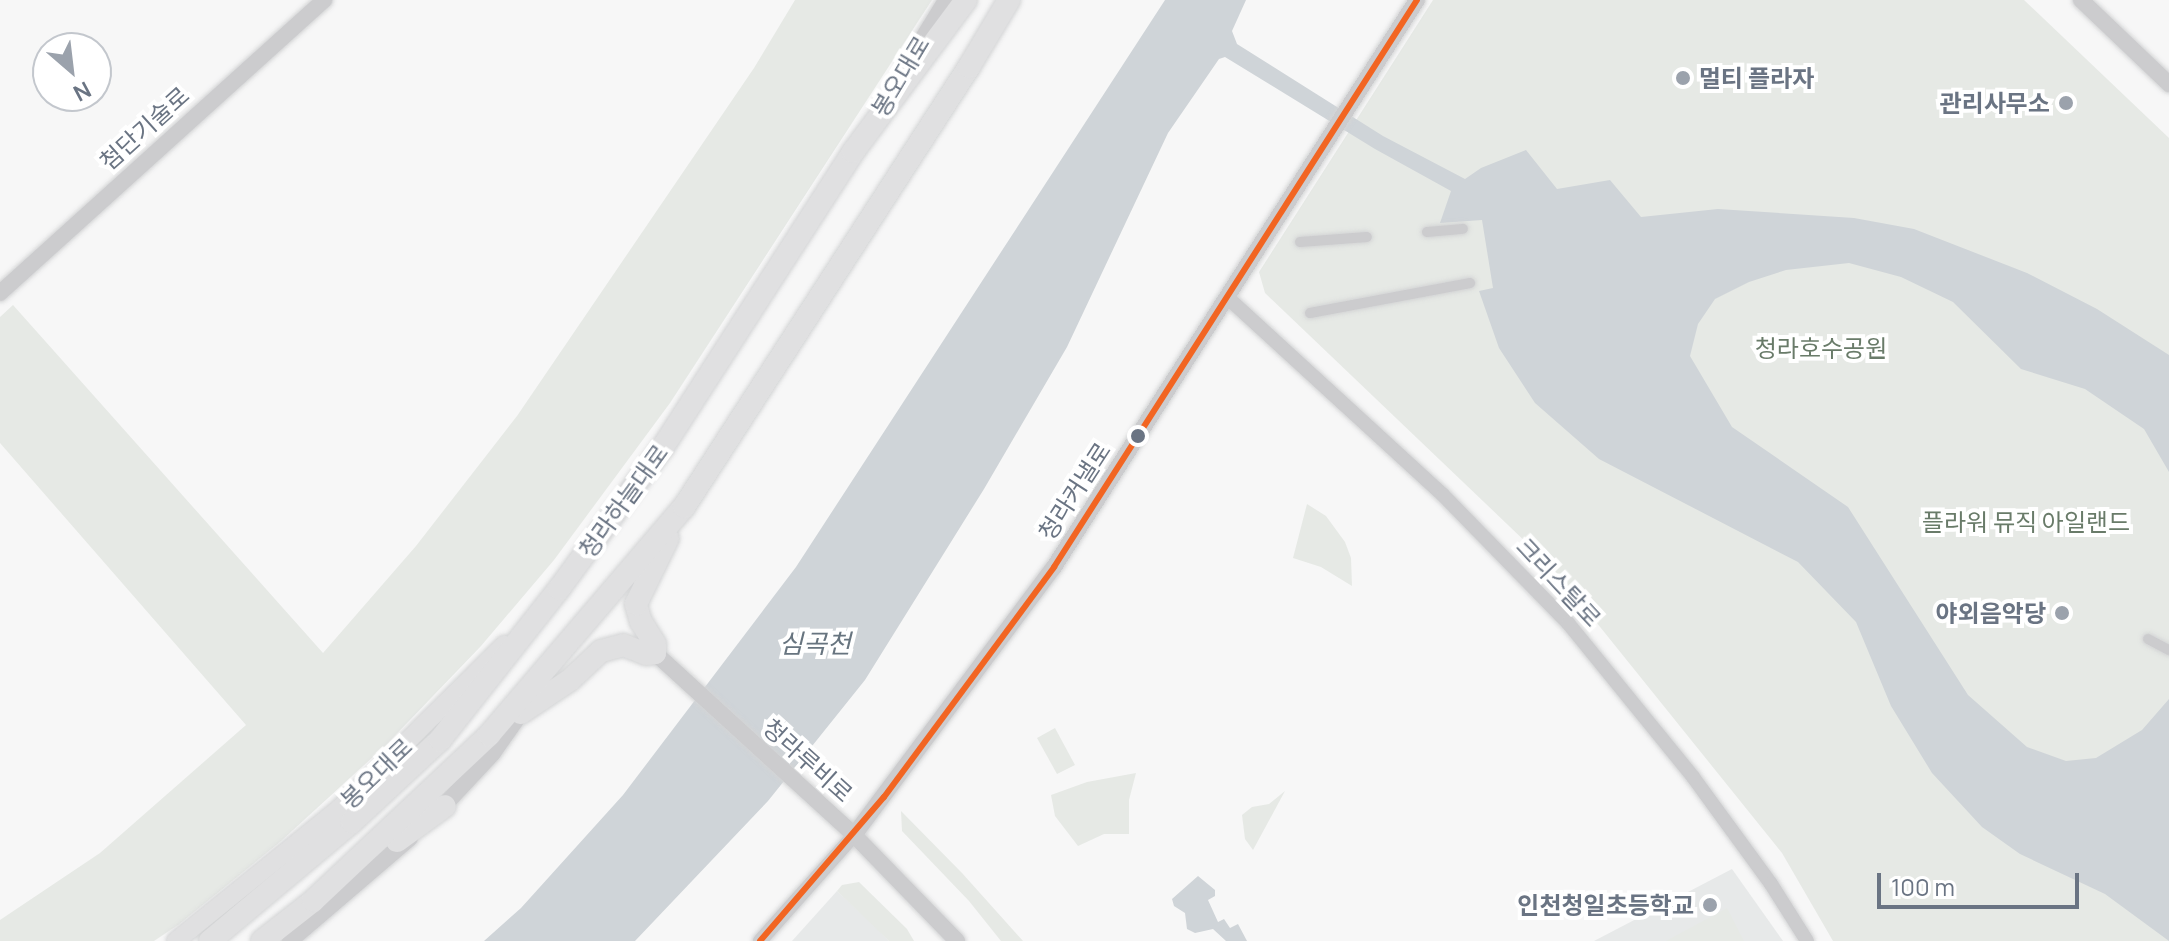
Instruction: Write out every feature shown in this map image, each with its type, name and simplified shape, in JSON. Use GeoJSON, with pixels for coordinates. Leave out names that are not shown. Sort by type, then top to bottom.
{"type":"FeatureCollection","features":[{"type":"Feature","properties":{"kind":"highway","name":"청라하늘대로"},"geometry":{"type":"LineString","coordinates":[[210,941],[352,822],[440,740],[559,589],[663,447],[853,152],[966,0]]}},
{"type":"Feature","properties":{"kind":"highway","name":"청라하늘대로"},"geometry":{"type":"LineString","coordinates":[[277,936],[489,735],[684,507],[969,67],[1009,0]]}},
{"type":"Feature","properties":{"kind":"highway"},"geometry":{"type":"LineString","coordinates":[[521,713],[570,680],[601,651],[623,645],[646,654],[655,653],[655,644],[641,622],[636,604],[684,507]]}},
{"type":"Feature","properties":{"kind":"highway"},"geometry":{"type":"LineString","coordinates":[[277,936],[445,806]]}},
{"type":"Feature","properties":{"kind":"main road","name":"봉오대로"},"geometry":{"type":"LineString","coordinates":[[176,941],[339,809],[559,589]]}},
{"type":"Feature","properties":{"kind":"street","name":"첨단기술로"},"geometry":{"type":"LineString","coordinates":[[0,293],[324,0]]}},
{"type":"Feature","properties":{"kind":"street","name":"봉오대로"},"geometry":{"type":"LineString","coordinates":[[853,152],[946,0]]}},
{"type":"Feature","properties":{"kind":"street"},"geometry":{"type":"LineString","coordinates":[[969,67],[1020,0]]}},
{"type":"Feature","properties":{"kind":"street","name":"청라커낼로"},"geometry":{"type":"LineString","coordinates":[[760,941],[854,835],[1054,567],[1417,0]]}},
{"type":"Feature","properties":{"kind":"street"},"geometry":{"type":"LineString","coordinates":[[2081,0],[2169,83]]}},
{"type":"Feature","properties":{"kind":"street"},"geometry":{"type":"LineString","coordinates":[[1427,232],[1463,229]]}},
{"type":"Feature","properties":{"kind":"street"},"geometry":{"type":"LineString","coordinates":[[1300,242],[1367,237]]}},
{"type":"Feature","properties":{"kind":"street"},"geometry":{"type":"LineString","coordinates":[[1310,313],[1470,283]]}},
{"type":"Feature","properties":{"kind":"street","name":"크리스탈로"},"geometry":{"type":"LineString","coordinates":[[1228,298],[1443,495],[1568,623],[1693,777],[1771,884],[1807,941]]}},
{"type":"Feature","properties":{"kind":"street"},"geometry":{"type":"LineString","coordinates":[[445,806],[493,753],[574,635]]}},
{"type":"Feature","properties":{"kind":"street"},"geometry":{"type":"LineString","coordinates":[[2148,639],[2169,650]]}},
{"type":"Feature","properties":{"kind":"street","name":"청라루비로"},"geometry":{"type":"LineString","coordinates":[[655,653],[854,835],[957,941]]}},
{"type":"Feature","properties":{"kind":"shaded area","name":"인천청일초등학교"},"geometry":{"type":"Polygon","coordinates":[[[1732,869],[1783,941],[1594,941],[1732,869]]]}},
{"type":"Feature","properties":{"kind":"shaded area"},"geometry":{"type":"Polygon","coordinates":[[[837,891],[877,928],[889,941],[792,941],[837,891]]]}},
{"type":"Feature","properties":{"kind":"green space"},"geometry":{"type":"Polygon","coordinates":[[[795,0],[932,0],[670,403],[554,560],[481,646],[386,745],[281,841],[178,925],[154,941],[0,941],[0,920],[100,853],[246,725],[0,443],[0,317],[13,305],[323,653],[416,546],[517,416],[754,68],[795,0]]]}},
{"type":"Feature","properties":{"kind":"green space","name":"청라호수공원"},"geometry":{"type":"Polygon","coordinates":[[[1433,0],[2024,0],[2169,138],[2169,941],[1833,941],[1782,853],[1551,566],[1265,293],[1259,272],[1433,0]]]}},
{"type":"Feature","properties":{"kind":"green space"},"geometry":{"type":"Polygon","coordinates":[[[1307,504],[1326,516],[1345,542],[1351,558],[1352,586],[1321,567],[1293,558],[1307,504]]]}},
{"type":"Feature","properties":{"kind":"green space"},"geometry":{"type":"Polygon","coordinates":[[[1055,728],[1075,765],[1057,774],[1037,738],[1055,728]]]}},
{"type":"Feature","properties":{"kind":"green space"},"geometry":{"type":"Polygon","coordinates":[[[1136,773],[1129,800],[1129,834],[1104,834],[1078,846],[1055,816],[1051,795],[1087,782],[1136,773]]]}},
{"type":"Feature","properties":{"kind":"green space"},"geometry":{"type":"Polygon","coordinates":[[[1285,791],[1253,850],[1245,839],[1242,815],[1252,807],[1269,804],[1285,791]]]}},
{"type":"Feature","properties":{"kind":"green space"},"geometry":{"type":"Polygon","coordinates":[[[901,811],[1023,941],[1001,941],[969,901],[902,831],[901,811]]]}},
{"type":"Feature","properties":{"kind":"green space"},"geometry":{"type":"Polygon","coordinates":[[[859,882],[907,929],[914,941],[889,941],[837,891],[842,885],[859,882]]]}},
{"type":"Feature","properties":{"kind":"green space"},"geometry":{"type":"Polygon","coordinates":[[[1727,908],[1744,941],[1666,941],[1727,908]]]}},
{"type":"Feature","properties":{"kind":"water","name":"심곡천"},"geometry":{"type":"Polygon","coordinates":[[[1165,0],[1246,0],[1232,31],[1237,44],[1383,136],[1465,179],[1481,168],[1526,150],[1557,189],[1610,180],[1641,217],[1718,209],[1854,218],[1914,229],[2027,273],[2097,309],[2169,355],[2169,472],[2144,429],[2085,389],[2021,369],[1953,302],[1901,277],[1849,263],[1786,270],[1749,282],[1715,299],[1698,324],[1690,356],[1732,427],[1848,507],[1968,695],[2027,747],[2066,761],[2096,758],[2142,730],[2169,699],[2169,941],[2105,894],[2020,854],[1982,827],[1932,773],[1891,706],[1856,622],[1798,562],[1599,459],[1535,403],[1499,348],[1479,291],[1493,288],[1482,220],[1440,223],[1451,191],[1375,149],[1225,57],[1219,59],[1168,133],[1067,347],[984,489],[865,680],[768,801],[635,941],[484,941],[521,908],[623,795],[796,567],[1165,0]]]}},
{"type":"Feature","properties":{"kind":"water"},"geometry":{"type":"Polygon","coordinates":[[[1198,876],[1215,890],[1215,896],[1208,900],[1218,922],[1224,919],[1230,928],[1238,924],[1247,941],[1226,941],[1213,929],[1195,933],[1187,929],[1185,913],[1174,906],[1172,899],[1198,876]]]}},
{"type":"Feature","properties":{"kind":"transit line"},"geometry":{"type":"LineString","coordinates":[[760,941],[884,797],[1054,567],[1417,0]]}},
{"type":"Feature","properties":{"kind":"place","name":"멀티 플라자"},"geometry":{"type":"Point","coordinates":[1683,78]}},
{"type":"Feature","properties":{"kind":"place","name":"관리사무소"},"geometry":{"type":"Point","coordinates":[2066,103]}},
{"type":"Feature","properties":{"kind":"place","name":"야외음악당"},"geometry":{"type":"Point","coordinates":[2062,613]}},
{"type":"Feature","properties":{"kind":"place","name":"인천청일초등학교"},"geometry":{"type":"Point","coordinates":[1710,905]}},
{"type":"Feature","properties":{"kind":"park label","name":"플라워 뮤직 아일랜드"},"geometry":{"type":"Point","coordinates":[2026,522]}}]}
